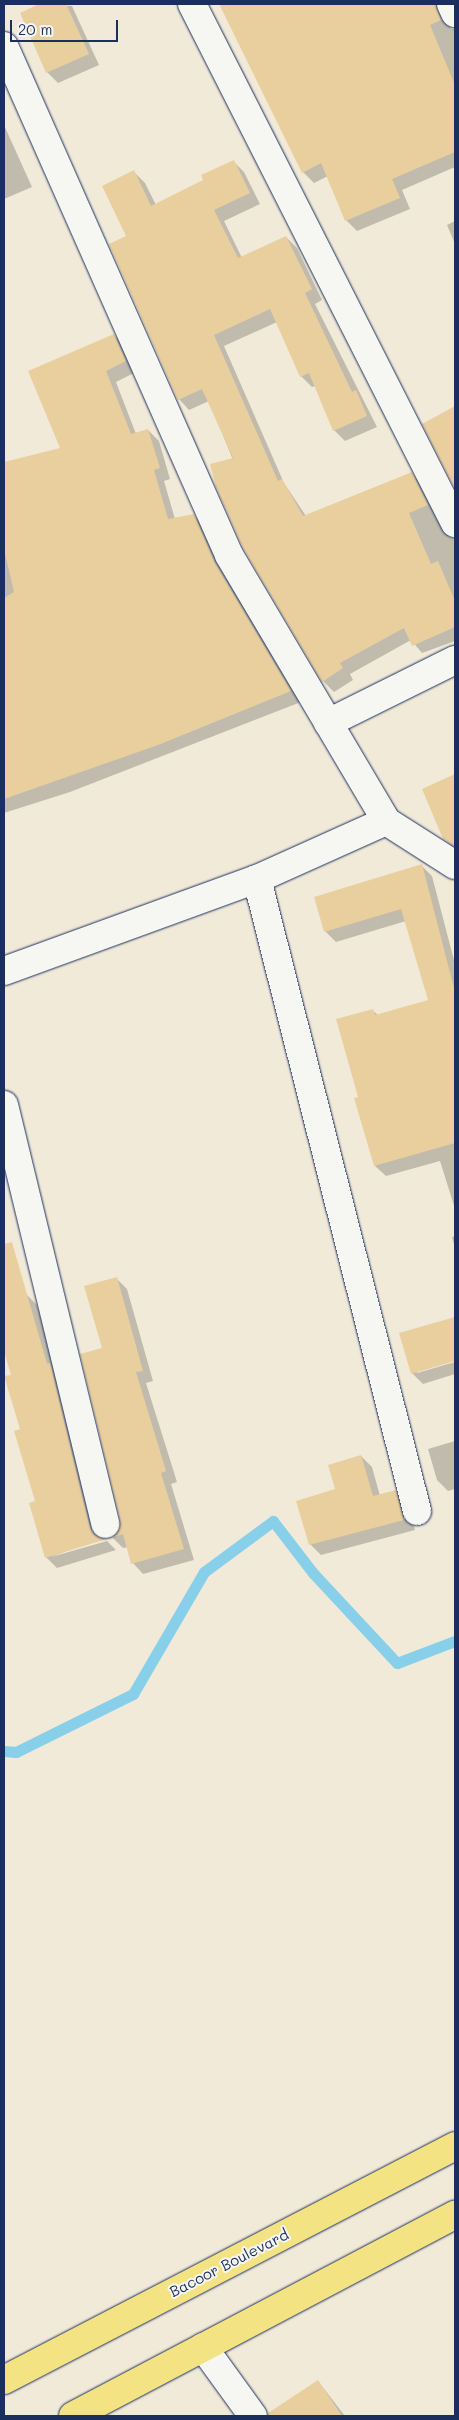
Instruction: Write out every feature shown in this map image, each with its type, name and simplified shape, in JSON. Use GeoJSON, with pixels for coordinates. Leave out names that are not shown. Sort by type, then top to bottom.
{"type":"FeatureCollection","features":[{"type":"Feature","properties":{"kind":"main road","name":"Bacoor Boulevard"},"geometry":{"type":"LineString","coordinates":[[4,2380],[455,2146]]}},
{"type":"Feature","properties":{"kind":"main road"},"geometry":{"type":"LineString","coordinates":[[73,2416],[455,2215]]}},
{"type":"Feature","properties":{"kind":"street"},"geometry":{"type":"LineString","coordinates":[[192,4],[453,509]]}},
{"type":"Feature","properties":{"kind":"street"},"geometry":{"type":"LineString","coordinates":[[451,4],[455,14]]}},
{"type":"Feature","properties":{"kind":"street"},"geometry":{"type":"LineString","coordinates":[[4,46],[229,555],[386,821],[455,867]]}},
{"type":"Feature","properties":{"kind":"street"},"geometry":{"type":"LineString","coordinates":[[328,723],[455,660]]}},
{"type":"Feature","properties":{"kind":"street"},"geometry":{"type":"LineString","coordinates":[[4,971],[257,879],[386,821]]}},
{"type":"Feature","properties":{"kind":"street"},"geometry":{"type":"LineString","coordinates":[[257,879],[417,1511]]}},
{"type":"Feature","properties":{"kind":"street"},"geometry":{"type":"LineString","coordinates":[[4,1106],[105,1524]]}},
{"type":"Feature","properties":{"kind":"street"},"geometry":{"type":"LineString","coordinates":[[203,2347],[254,2416]]}},
{"type":"Feature","properties":{"kind":"building"},"geometry":{"type":"Polygon","coordinates":[[[39,4],[66,4],[89,54],[46,73],[20,13],[39,4]]]}},
{"type":"Feature","properties":{"kind":"building"},"geometry":{"type":"Polygon","coordinates":[[[219,4],[436,4],[441,20],[430,25],[455,85],[455,152],[392,179],[400,198],[345,221],[321,163],[302,173],[219,4]]]}},
{"type":"Feature","properties":{"kind":"building"},"geometry":{"type":"Polygon","coordinates":[[[234,160],[250,193],[214,210],[238,258],[286,236],[312,289],[305,293],[352,392],[356,390],[367,416],[333,431],[309,373],[300,377],[270,309],[214,335],[278,481],[282,479],[303,516],[412,472],[428,505],[409,513],[431,564],[438,561],[455,601],[455,627],[412,646],[404,628],[340,663],[343,668],[322,682],[243,548],[216,487],[210,464],[233,458],[202,389],[178,400],[109,244],[126,236],[102,186],[134,170],[151,206],[203,180],[201,175],[234,160]]]}},
{"type":"Feature","properties":{"kind":"building"},"geometry":{"type":"Polygon","coordinates":[[[114,334],[126,361],[106,371],[131,434],[148,429],[160,468],[154,470],[168,519],[194,514],[215,563],[291,691],[158,745],[4,799],[4,598],[14,592],[4,549],[4,462],[60,448],[28,371],[114,334]]]}},
{"type":"Feature","properties":{"kind":"building"},"geometry":{"type":"Polygon","coordinates":[[[455,406],[455,489],[422,424],[455,406]]]}},
{"type":"Feature","properties":{"kind":"building"},"geometry":{"type":"Polygon","coordinates":[[[455,774],[455,847],[443,839],[422,789],[455,774]]]}},
{"type":"Feature","properties":{"kind":"building"},"geometry":{"type":"Polygon","coordinates":[[[422,864],[455,992],[455,1143],[374,1166],[354,1098],[358,1097],[336,1019],[373,1009],[375,1015],[428,1000],[401,909],[324,932],[314,897],[422,864]]]}},
{"type":"Feature","properties":{"kind":"building"},"geometry":{"type":"Polygon","coordinates":[[[12,1242],[47,1364],[50,1363],[90,1528],[94,1535],[107,1539],[45,1558],[29,1503],[35,1501],[14,1431],[20,1429],[4,1376],[11,1375],[4,1351],[4,1244],[12,1242]]]}},
{"type":"Feature","properties":{"kind":"building"},"geometry":{"type":"Polygon","coordinates":[[[117,1277],[143,1371],[136,1372],[166,1471],[161,1473],[184,1549],[131,1564],[123,1534],[111,1538],[120,1529],[120,1520],[80,1354],[102,1348],[84,1286],[117,1277]]]}},
{"type":"Feature","properties":{"kind":"building"},"geometry":{"type":"Polygon","coordinates":[[[455,1317],[455,1361],[411,1374],[399,1333],[455,1317]]]}},
{"type":"Feature","properties":{"kind":"building"},"geometry":{"type":"Polygon","coordinates":[[[361,1455],[373,1496],[396,1490],[404,1520],[309,1545],[296,1501],[335,1489],[328,1465],[361,1455]]]}},
{"type":"Feature","properties":{"kind":"building"},"geometry":{"type":"Polygon","coordinates":[[[318,2380],[342,2416],[268,2416],[268,2413],[318,2380]]]}},
{"type":"Feature","properties":{"kind":"waterway"},"geometry":{"type":"LineString","coordinates":[[4,1751],[16,1752],[133,1694],[204,1572],[273,1521],[313,1573],[397,1663],[455,1641]]}}]}
